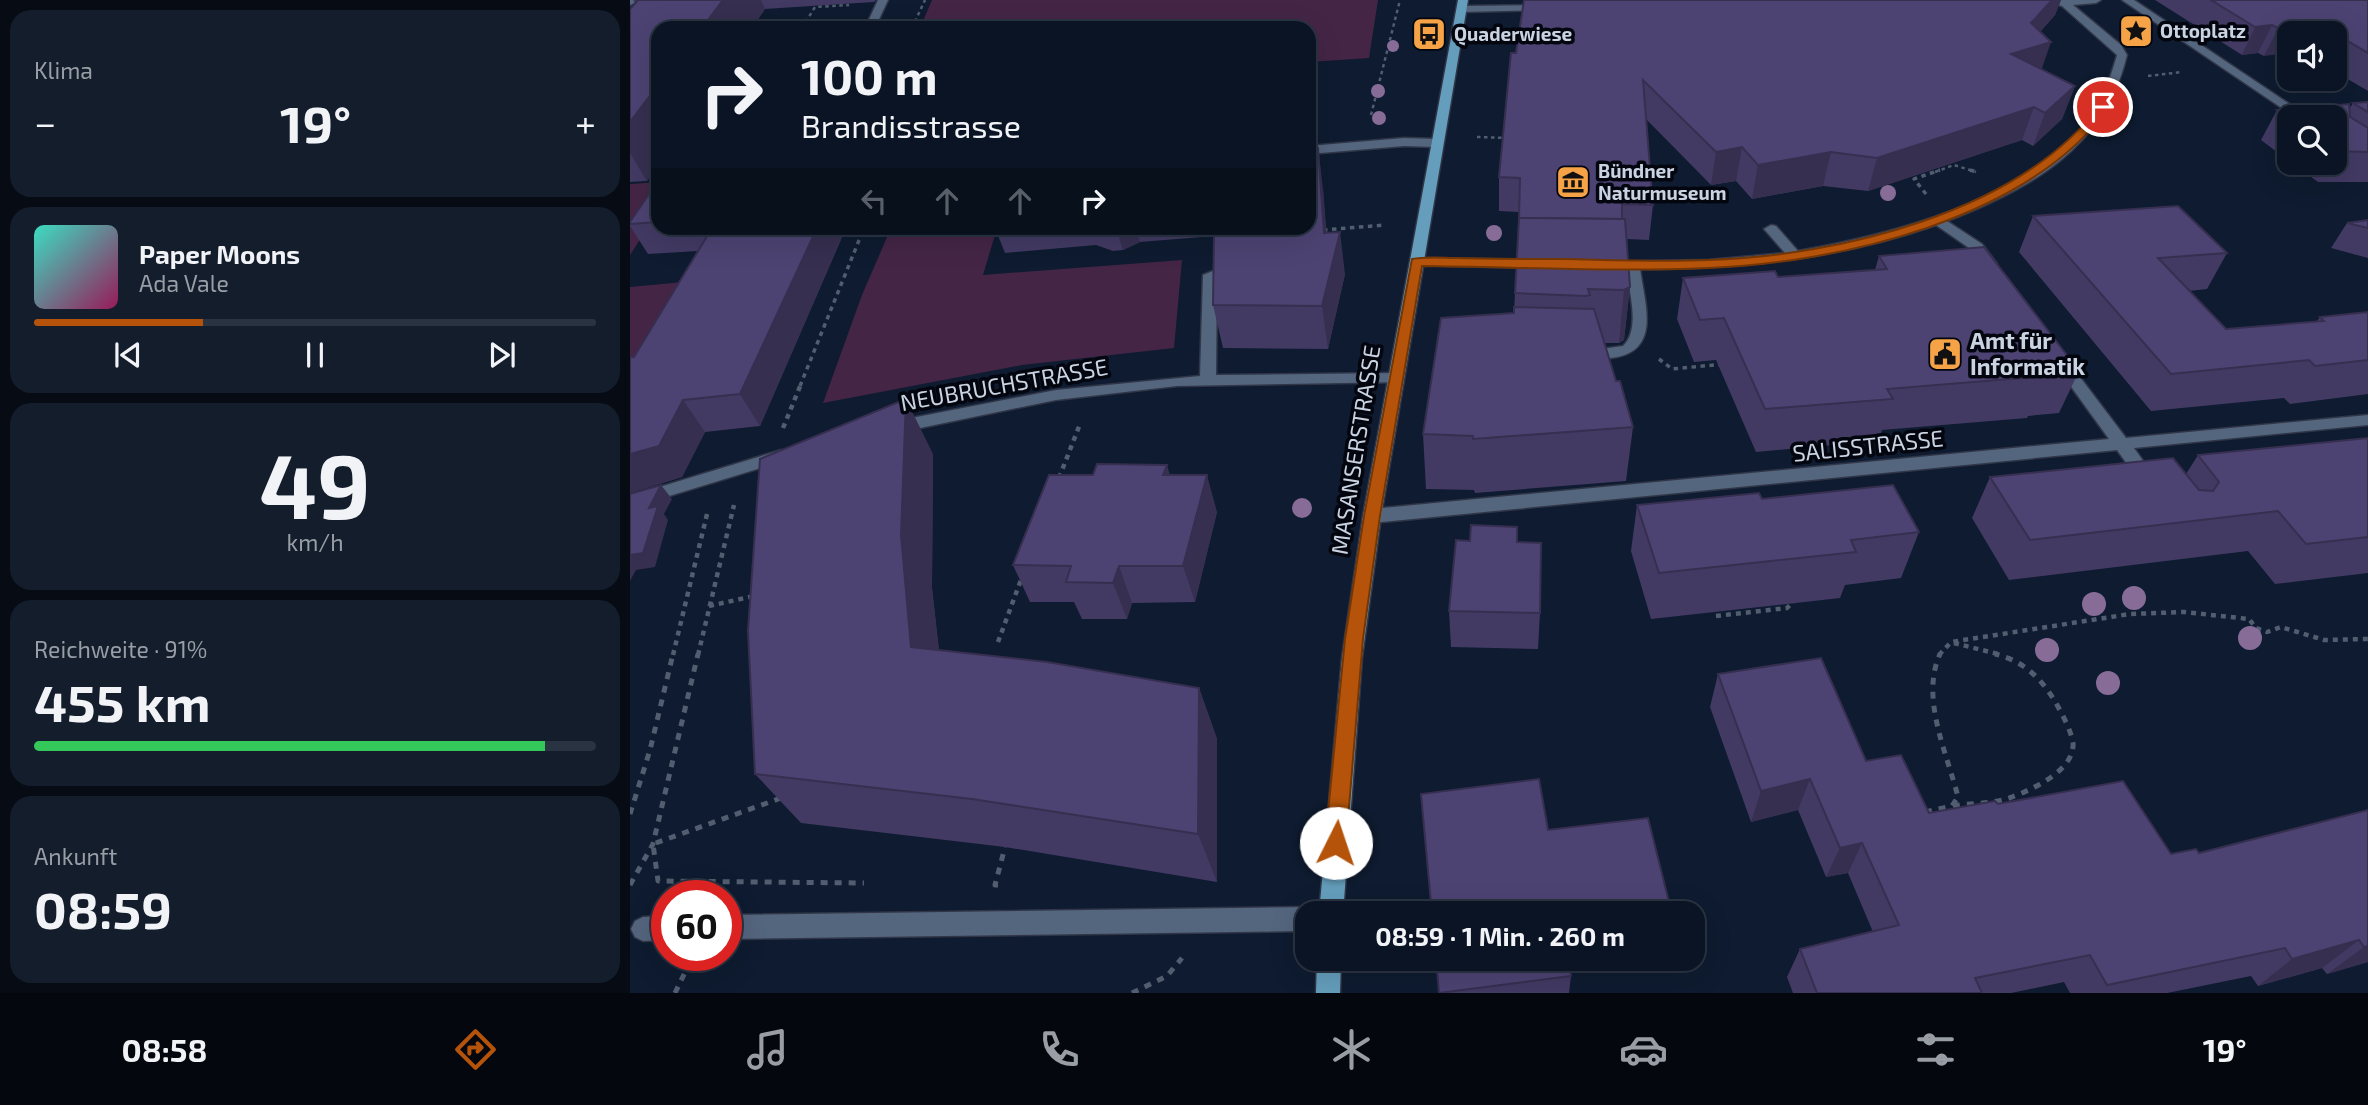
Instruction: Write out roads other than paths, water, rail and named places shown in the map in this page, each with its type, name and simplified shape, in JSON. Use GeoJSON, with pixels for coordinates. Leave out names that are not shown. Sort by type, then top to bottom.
{"type":"FeatureCollection","features":[{"type":"Feature","properties":{"kind":"main road","name":"MASANSERSTRASSE"},"geometry":{"type":"LineString","coordinates":[[1332,901],[1352,658],[1372,516],[1463,4]]}},
{"type":"Feature","properties":{"kind":"main road"},"geometry":{"type":"LineString","coordinates":[[1328,993],[1329,971]]}},
{"type":"Feature","properties":{"kind":"street"},"geometry":{"type":"LineString","coordinates":[[630,2],[637,0]]}},
{"type":"Feature","properties":{"kind":"street"},"geometry":{"type":"LineString","coordinates":[[873,21],[883,0]]}},
{"type":"Feature","properties":{"kind":"street"},"geometry":{"type":"LineString","coordinates":[[2040,3],[2096,0]]}},
{"type":"Feature","properties":{"kind":"street"},"geometry":{"type":"LineString","coordinates":[[2127,0],[2285,105]]}},
{"type":"Feature","properties":{"kind":"street"},"geometry":{"type":"LineString","coordinates":[[1591,265],[1709,264],[1795,256],[1871,240],[1937,219],[2000,194],[2042,168],[2085,132],[2103,107],[2122,55],[2117,47],[2064,2]]}},
{"type":"Feature","properties":{"kind":"street"},"geometry":{"type":"LineString","coordinates":[[1463,4],[1563,8]]}},
{"type":"Feature","properties":{"kind":"street"},"geometry":{"type":"LineString","coordinates":[[1316,149],[1404,142],[1437,143]]}},
{"type":"Feature","properties":{"kind":"street"},"geometry":{"type":"LineString","coordinates":[[1937,219],[1977,247],[1999,277]]}},
{"type":"Feature","properties":{"kind":"street"},"geometry":{"type":"LineString","coordinates":[[1771,229],[1795,256]]}},
{"type":"Feature","properties":{"kind":"street"},"geometry":{"type":"LineString","coordinates":[[1416,262],[1550,264]]}},
{"type":"Feature","properties":{"kind":"street"},"geometry":{"type":"LineString","coordinates":[[1208,380],[1210,275],[1233,266],[1246,265]]}},
{"type":"Feature","properties":{"kind":"street"},"geometry":{"type":"LineString","coordinates":[[1572,355],[1615,352],[1629,349],[1636,342],[1640,329],[1632,265]]}},
{"type":"Feature","properties":{"kind":"street"},"geometry":{"type":"LineString","coordinates":[[2052,349],[2159,494]]}},
{"type":"Feature","properties":{"kind":"street","name":"NEUBRUCHSTRASSE"},"geometry":{"type":"LineString","coordinates":[[884,430],[952,414],[1093,390],[1208,380],[1396,378]]}},
{"type":"Feature","properties":{"kind":"street","name":"SALISSTRASSE"},"geometry":{"type":"LineString","coordinates":[[1372,516],[2368,420]]}},
{"type":"Feature","properties":{"kind":"street"},"geometry":{"type":"LineString","coordinates":[[630,502],[796,452]]}},
{"type":"Feature","properties":{"kind":"street"},"geometry":{"type":"LineString","coordinates":[[742,927],[1295,919]]}},
{"type":"Feature","properties":{"kind":"place","name":"Ottoplatz"},"geometry":{"type":"Point","coordinates":[2136,31]}},
{"type":"Feature","properties":{"kind":"place","name":"Quaderwiese"},"geometry":{"type":"Point","coordinates":[1429,34]}},
{"type":"Feature","properties":{"kind":"place","name":"Bündner Naturmuseum"},"geometry":{"type":"Point","coordinates":[1573,182]}},
{"type":"Feature","properties":{"kind":"place","name":"Amt für Informatik"},"geometry":{"type":"Point","coordinates":[1945,354]}}]}
